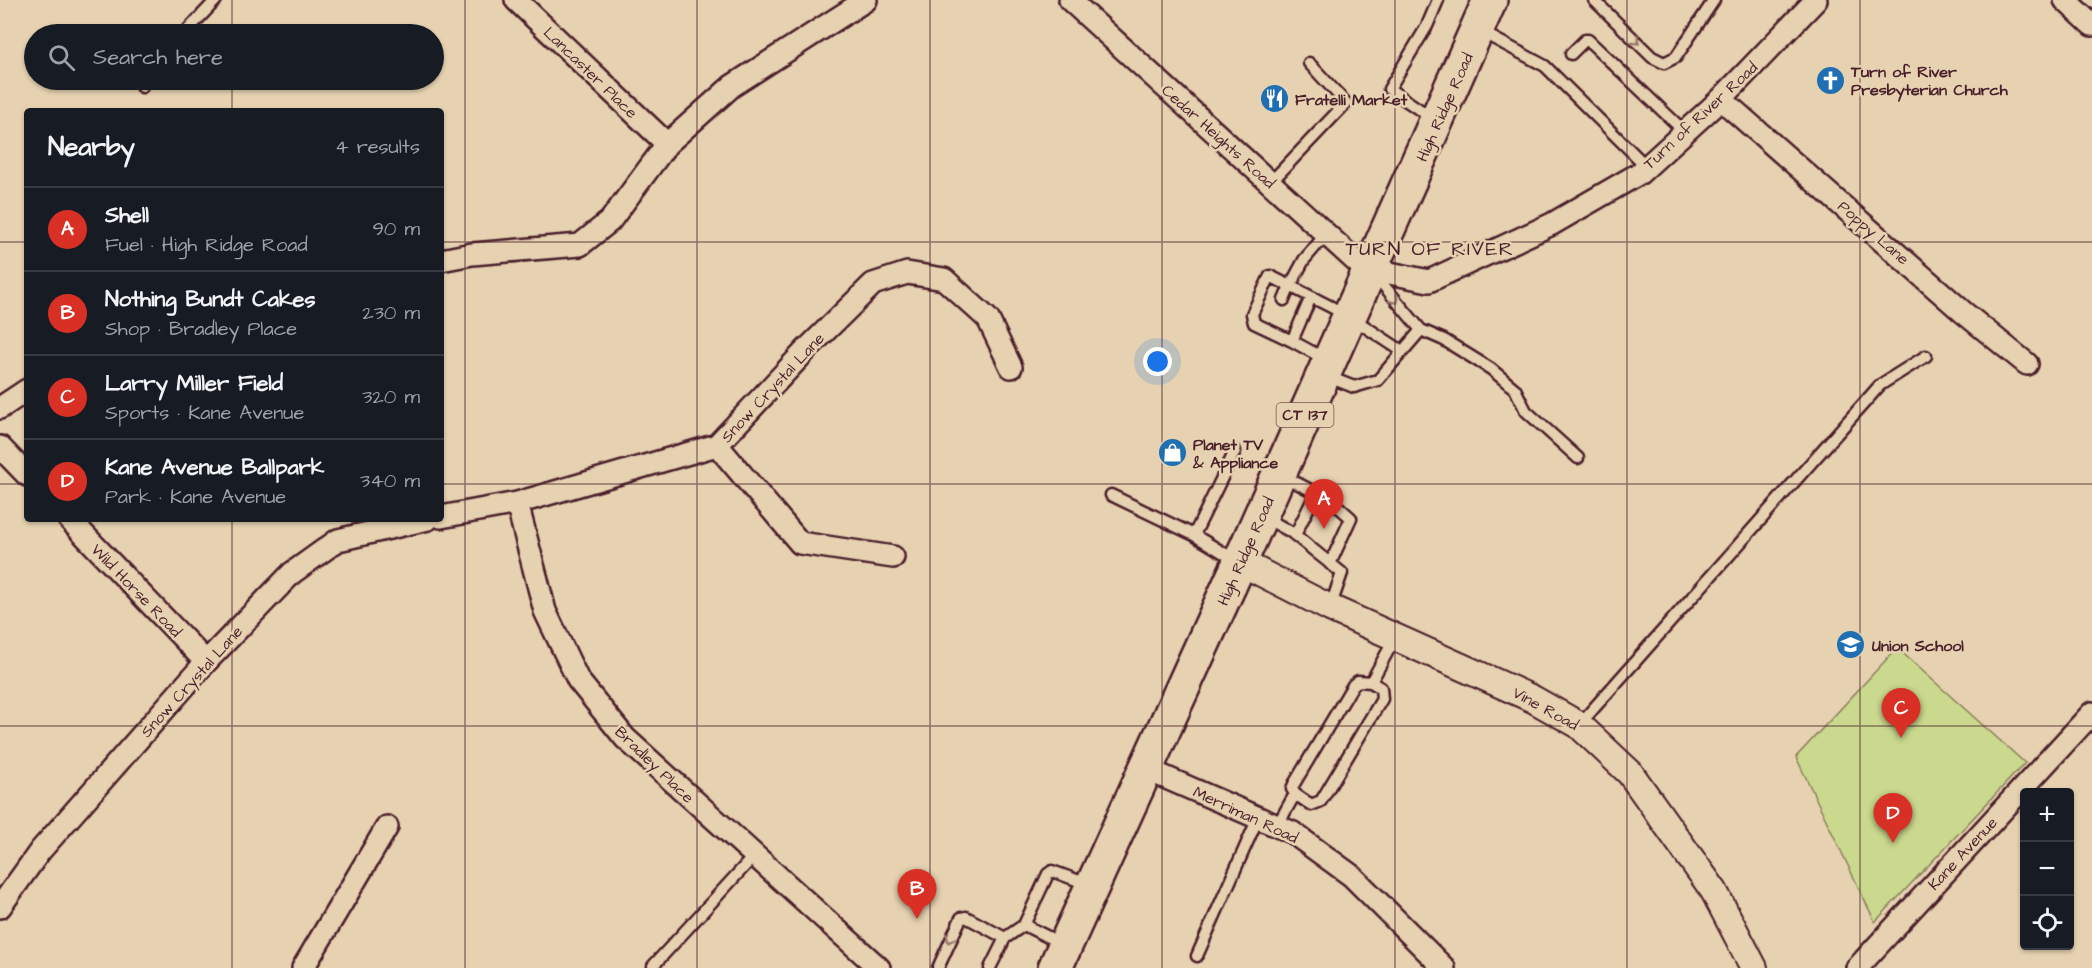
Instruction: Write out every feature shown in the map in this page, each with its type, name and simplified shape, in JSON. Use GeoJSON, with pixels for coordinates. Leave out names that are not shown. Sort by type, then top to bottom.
{"type":"FeatureCollection","features":[{"type":"Feature","properties":{"kind":"main road","name":"High Ridge Road"},"geometry":{"type":"LineString","coordinates":[[1060,957],[1240,562],[1490,0]]}},
{"type":"Feature","properties":{"kind":"street","name":"Lancaster Place"},"geometry":{"type":"LineString","coordinates":[[516,0],[667,144]]}},
{"type":"Feature","properties":{"kind":"street"},"geometry":{"type":"LineString","coordinates":[[444,259],[472,254],[580,245],[610,221],[667,144],[732,86],[866,0]]}},
{"type":"Feature","properties":{"kind":"street","name":"Cedar Heights Road"},"geometry":{"type":"LineString","coordinates":[[1070,0],[1359,264],[1371,269]]}},
{"type":"Feature","properties":{"kind":"street","name":"Turn of River Road"},"geometry":{"type":"LineString","coordinates":[[1371,269],[1429,281],[1552,224],[1647,166],[1686,133],[1722,99],[1816,0]]}},
{"type":"Feature","properties":{"kind":"street"},"geometry":{"type":"LineString","coordinates":[[2065,0],[2092,25]]}},
{"type":"Feature","properties":{"kind":"street","name":"Poppy Lane"},"geometry":{"type":"LineString","coordinates":[[1722,99],[1963,312],[2027,364]]}},
{"type":"Feature","properties":{"kind":"street","name":"Snow Crystal Lane"},"geometry":{"type":"LineString","coordinates":[[444,516],[517,503],[717,445],[807,348],[873,284],[907,273],[944,279],[988,319],[1011,367]]}},
{"type":"Feature","properties":{"kind":"street"},"geometry":{"type":"LineString","coordinates":[[0,408],[24,392]]}},
{"type":"Feature","properties":{"kind":"street"},"geometry":{"type":"LineString","coordinates":[[717,445],[800,543],[893,557]]}},
{"type":"Feature","properties":{"kind":"street"},"geometry":{"type":"LineString","coordinates":[[0,447],[24,472]]}},
{"type":"Feature","properties":{"kind":"street","name":"Bradley Place"},"geometry":{"type":"LineString","coordinates":[[517,503],[545,611],[578,680],[625,738],[753,857],[879,968]]}},
{"type":"Feature","properties":{"kind":"street","name":"Wild Horse Road"},"geometry":{"type":"LineString","coordinates":[[72,522],[206,662]]}},
{"type":"Feature","properties":{"kind":"street","name":"Snow Crystal Lane"},"geometry":{"type":"LineString","coordinates":[[0,907],[40,851],[206,662],[292,573],[339,540],[415,522]]}},
{"type":"Feature","properties":{"kind":"street","name":"Vine Road"},"geometry":{"type":"LineString","coordinates":[[1240,562],[1330,608],[1533,699],[1579,725],[1630,773],[1714,891],[1754,968]]}},
{"type":"Feature","properties":{"kind":"street","name":"Kane Avenue"},"geometry":{"type":"LineString","coordinates":[[1857,968],[2092,713]]}},
{"type":"Feature","properties":{"kind":"street","name":"Merriman Road"},"geometry":{"type":"LineString","coordinates":[[1146,769],[1293,833],[1352,876],[1444,968]]}},
{"type":"Feature","properties":{"kind":"street"},"geometry":{"type":"LineString","coordinates":[[303,968],[387,827]]}},
{"type":"Feature","properties":{"kind":"lane"},"geometry":{"type":"LineString","coordinates":[[193,24],[216,0]]}},
{"type":"Feature","properties":{"kind":"lane"},"geometry":{"type":"LineString","coordinates":[[1594,0],[1652,57],[1664,63],[1676,57],[1714,0]]}},
{"type":"Feature","properties":{"kind":"lane"},"geometry":{"type":"LineString","coordinates":[[1435,2],[1389,89],[1438,121]]}},
{"type":"Feature","properties":{"kind":"lane"},"geometry":{"type":"LineString","coordinates":[[1477,30],[1545,66],[1647,166]]}},
{"type":"Feature","properties":{"kind":"lane"},"geometry":{"type":"LineString","coordinates":[[1571,54],[1585,40],[1588,40],[1686,133]]}},
{"type":"Feature","properties":{"kind":"lane"},"geometry":{"type":"LineString","coordinates":[[1270,183],[1346,103],[1309,63]]}},
{"type":"Feature","properties":{"kind":"lane"},"geometry":{"type":"LineString","coordinates":[[1284,300],[1304,260],[1326,234]]}},
{"type":"Feature","properties":{"kind":"lane"},"geometry":{"type":"LineString","coordinates":[[1371,269],[1421,330],[1444,340],[1491,369],[1515,389],[1526,411],[1578,458]]}},
{"type":"Feature","properties":{"kind":"lane"},"geometry":{"type":"LineString","coordinates":[[1402,351],[1349,316],[1270,276],[1252,314],[1254,323],[1272,326],[1354,387],[1378,380],[1421,330]]}},
{"type":"Feature","properties":{"kind":"lane"},"geometry":{"type":"LineString","coordinates":[[1292,341],[1311,297]]}},
{"type":"Feature","properties":{"kind":"lane"},"geometry":{"type":"LineString","coordinates":[[1579,725],[1880,385],[1926,356]]}},
{"type":"Feature","properties":{"kind":"lane"},"geometry":{"type":"LineString","coordinates":[[1194,535],[1234,451]]}},
{"type":"Feature","properties":{"kind":"lane"},"geometry":{"type":"LineString","coordinates":[[1279,474],[1332,501],[1351,518],[1330,564]]}},
{"type":"Feature","properties":{"kind":"lane"},"geometry":{"type":"LineString","coordinates":[[1295,535],[1316,493]]}},
{"type":"Feature","properties":{"kind":"lane"},"geometry":{"type":"LineString","coordinates":[[1111,495],[1194,535],[1240,562]]}},
{"type":"Feature","properties":{"kind":"lane"},"geometry":{"type":"LineString","coordinates":[[1261,515],[1295,535],[1342,573],[1330,608]]}},
{"type":"Feature","properties":{"kind":"lane"},"geometry":{"type":"LineString","coordinates":[[1371,681],[1395,637]]}},
{"type":"Feature","properties":{"kind":"lane"},"geometry":{"type":"LineString","coordinates":[[1358,681],[1371,681],[1380,688],[1382,699],[1321,801],[1311,805],[1295,794],[1292,789],[1294,784],[1353,685],[1358,681]]}},
{"type":"Feature","properties":{"kind":"lane"},"geometry":{"type":"LineString","coordinates":[[1277,826],[1295,794]]}},
{"type":"Feature","properties":{"kind":"lane"},"geometry":{"type":"LineString","coordinates":[[1197,956],[1258,818]]}},
{"type":"Feature","properties":{"kind":"lane"},"geometry":{"type":"LineString","coordinates":[[653,966],[753,857]]}},
{"type":"Feature","properties":{"kind":"lane"},"geometry":{"type":"LineString","coordinates":[[990,968],[1005,938],[1023,925],[1048,874],[1053,871],[1093,887]]}},
{"type":"Feature","properties":{"kind":"lane"},"geometry":{"type":"LineString","coordinates":[[938,968],[961,918],[966,917],[1005,938]]}},
{"type":"Feature","properties":{"kind":"lane"},"geometry":{"type":"LineString","coordinates":[[1023,925],[1060,957]]}},
{"type":"Feature","properties":{"kind":"green space"},"geometry":{"type":"Polygon","coordinates":[[[1897,648],[2025,763],[1875,922],[1796,757],[1897,648]]]}},
{"type":"Feature","properties":{"kind":"place","name":"Turn of River Presbyterian Church"},"geometry":{"type":"Point","coordinates":[1830,80]}},
{"type":"Feature","properties":{"kind":"place","name":"Fratelli Market"},"geometry":{"type":"Point","coordinates":[1274,99]}},
{"type":"Feature","properties":{"kind":"place","name":"Planet TV & Appliance"},"geometry":{"type":"Point","coordinates":[1172,453]}},
{"type":"Feature","properties":{"kind":"place","name":"Shell"},"geometry":{"type":"Point","coordinates":[1324,529]}},
{"type":"Feature","properties":{"kind":"place","name":"Union School"},"geometry":{"type":"Point","coordinates":[1851,645]}},
{"type":"Feature","properties":{"kind":"place","name":"Larry Miller Field"},"geometry":{"type":"Point","coordinates":[1901,738]}},
{"type":"Feature","properties":{"kind":"place","name":"Kane Avenue Ballpark"},"geometry":{"type":"Point","coordinates":[1893,843]}},
{"type":"Feature","properties":{"kind":"place","name":"Nothing Bundt Cakes"},"geometry":{"type":"Point","coordinates":[917,919]}},
{"type":"Feature","properties":{"kind":"district","name":"TURN OF RIVER"},"geometry":{"type":"Point","coordinates":[1430,248]}}]}
